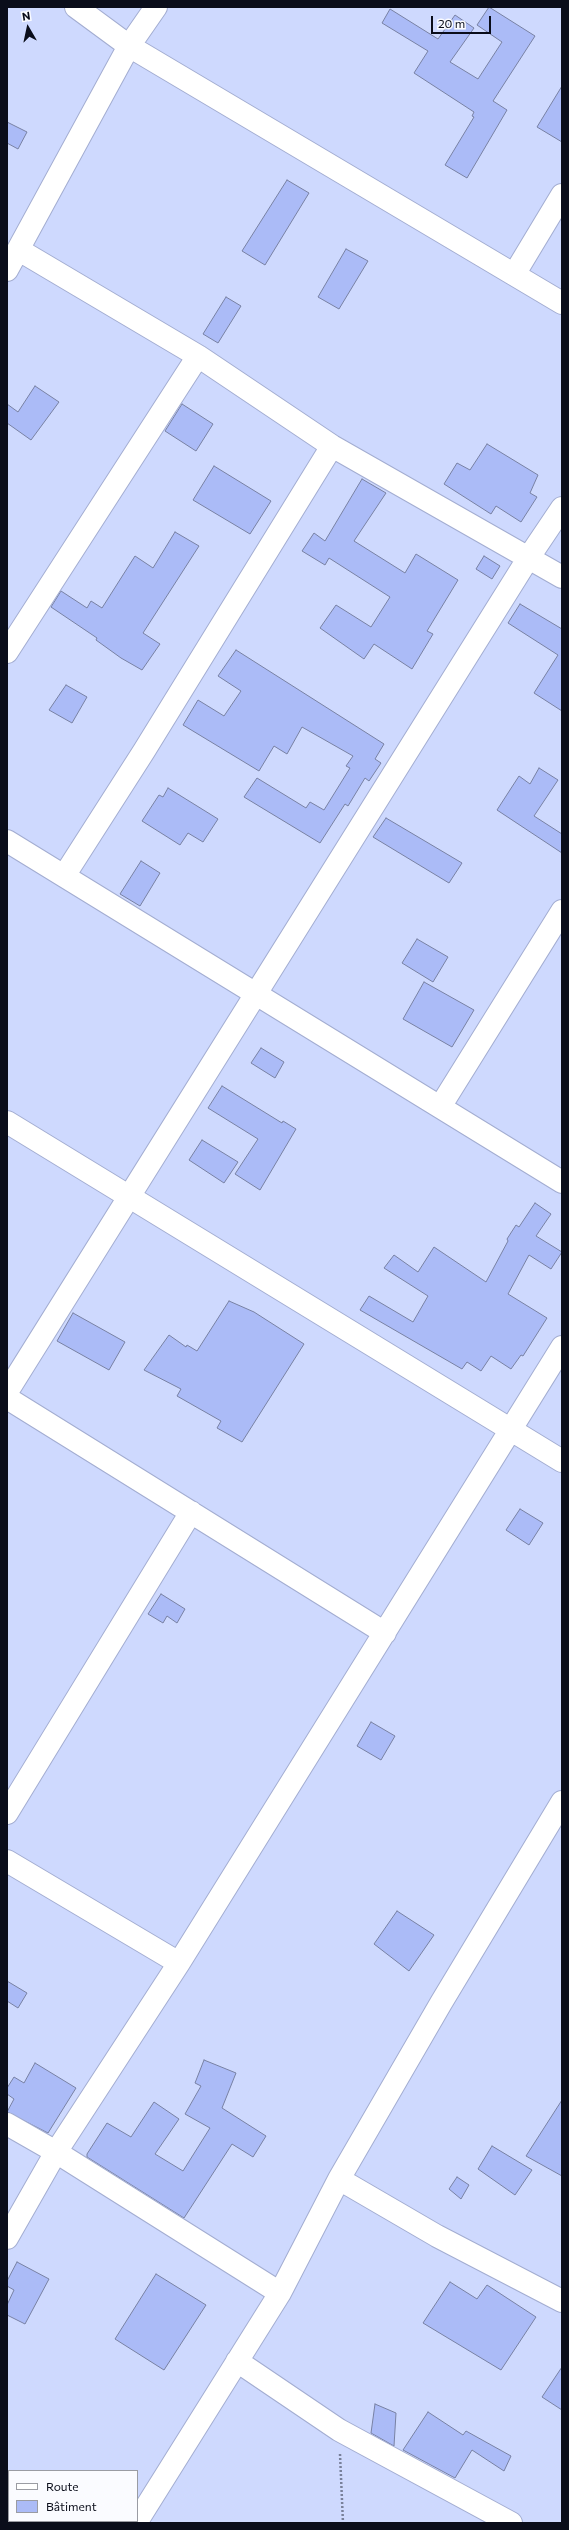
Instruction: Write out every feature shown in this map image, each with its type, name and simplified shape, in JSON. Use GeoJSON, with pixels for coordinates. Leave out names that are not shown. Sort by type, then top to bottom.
{"type":"FeatureCollection","features":[{"type":"Feature","properties":{"kind":"street"},"geometry":{"type":"LineString","coordinates":[[76,7],[129,46],[515,273],[562,303]]}},
{"type":"Feature","properties":{"kind":"street"},"geometry":{"type":"LineString","coordinates":[[7,270],[129,46],[156,7]]}},
{"type":"Feature","properties":{"kind":"street"},"geometry":{"type":"LineString","coordinates":[[515,273],[562,195]]}},
{"type":"Feature","properties":{"kind":"street"},"geometry":{"type":"LineString","coordinates":[[19,250],[198,356],[332,446],[562,577]]}},
{"type":"Feature","properties":{"kind":"street"},"geometry":{"type":"LineString","coordinates":[[7,652],[198,356]]}},
{"type":"Feature","properties":{"kind":"street"},"geometry":{"type":"LineString","coordinates":[[64,876],[144,751],[332,446]]}},
{"type":"Feature","properties":{"kind":"street"},"geometry":{"type":"LineString","coordinates":[[7,1392],[529,557],[562,508]]}},
{"type":"Feature","properties":{"kind":"street"},"geometry":{"type":"LineString","coordinates":[[7,841],[562,1182]]}},
{"type":"Feature","properties":{"kind":"street"},"geometry":{"type":"LineString","coordinates":[[440,1107],[562,911]]}},
{"type":"Feature","properties":{"kind":"street"},"geometry":{"type":"LineString","coordinates":[[7,1122],[562,1461]]}},
{"type":"Feature","properties":{"kind":"street"},"geometry":{"type":"LineString","coordinates":[[7,2238],[56,2152],[179,1963],[385,1633],[510,1428],[562,1347]]}},
{"type":"Feature","properties":{"kind":"street"},"geometry":{"type":"LineString","coordinates":[[7,1398],[385,1633]]}},
{"type":"Feature","properties":{"kind":"street"},"geometry":{"type":"LineString","coordinates":[[7,1813],[191,1512]]}},
{"type":"Feature","properties":{"kind":"street"},"geometry":{"type":"LineString","coordinates":[[138,2520],[280,2293],[339,2179],[441,2003],[562,1802]]}},
{"type":"Feature","properties":{"kind":"street"},"geometry":{"type":"LineString","coordinates":[[7,1861],[179,1963]]}},
{"type":"Feature","properties":{"kind":"street"},"geometry":{"type":"LineString","coordinates":[[7,2124],[56,2152],[280,2293]]}},
{"type":"Feature","properties":{"kind":"street"},"geometry":{"type":"LineString","coordinates":[[339,2179],[437,2236],[562,2300]]}},
{"type":"Feature","properties":{"kind":"street"},"geometry":{"type":"LineString","coordinates":[[237,2361],[339,2430],[511,2523]]}},
{"type":"Feature","properties":{"kind":"path"},"geometry":{"type":"LineString","coordinates":[[339,2430],[343,2523]]}},
{"type":"Feature","properties":{"kind":"building"},"geometry":{"type":"Polygon","coordinates":[[[489,7],[535,36],[493,101],[507,110],[467,178],[445,165],[474,117],[472,116],[474,112],[414,73],[428,51],[382,23],[390,9],[438,39],[455,15],[474,28],[450,62],[478,79],[502,42],[477,25],[489,7]]]}},
{"type":"Feature","properties":{"kind":"building"},"geometry":{"type":"Polygon","coordinates":[[[562,86],[562,142],[537,127],[562,86]]]}},
{"type":"Feature","properties":{"kind":"building"},"geometry":{"type":"Polygon","coordinates":[[[7,122],[27,132],[18,149],[7,143],[7,122]]]}},
{"type":"Feature","properties":{"kind":"building"},"geometry":{"type":"Polygon","coordinates":[[[287,180],[309,193],[265,265],[242,251],[287,180]]]}},
{"type":"Feature","properties":{"kind":"building"},"geometry":{"type":"Polygon","coordinates":[[[346,249],[368,261],[339,309],[318,297],[346,249]]]}},
{"type":"Feature","properties":{"kind":"building"},"geometry":{"type":"Polygon","coordinates":[[[226,297],[241,306],[218,343],[203,334],[226,297]]]}},
{"type":"Feature","properties":{"kind":"building"},"geometry":{"type":"Polygon","coordinates":[[[35,386],[59,402],[31,440],[7,423],[7,404],[18,412],[35,386]]]}},
{"type":"Feature","properties":{"kind":"building"},"geometry":{"type":"Polygon","coordinates":[[[182,404],[213,424],[196,451],[165,431],[182,404]]]}},
{"type":"Feature","properties":{"kind":"building"},"geometry":{"type":"Polygon","coordinates":[[[487,444],[538,475],[530,493],[537,497],[521,522],[496,506],[491,514],[444,484],[457,463],[470,470],[487,444]]]}},
{"type":"Feature","properties":{"kind":"building"},"geometry":{"type":"Polygon","coordinates":[[[214,466],[271,501],[250,534],[193,500],[214,466]]]}},
{"type":"Feature","properties":{"kind":"building"},"geometry":{"type":"Polygon","coordinates":[[[362,479],[386,493],[354,541],[405,573],[416,554],[458,580],[427,631],[433,634],[412,669],[374,644],[364,659],[320,628],[336,605],[371,627],[390,597],[329,558],[325,565],[302,551],[314,533],[325,541],[362,479]]]}},
{"type":"Feature","properties":{"kind":"building"},"geometry":{"type":"Polygon","coordinates":[[[175,532],[199,546],[143,633],[160,644],[142,670],[121,658],[96,640],[97,638],[51,607],[61,591],[87,608],[91,601],[102,608],[135,556],[153,568],[175,532]]]}},
{"type":"Feature","properties":{"kind":"building"},"geometry":{"type":"Polygon","coordinates":[[[484,556],[500,566],[492,579],[476,569],[484,556]]]}},
{"type":"Feature","properties":{"kind":"building"},"geometry":{"type":"Polygon","coordinates":[[[520,604],[562,629],[562,711],[534,693],[558,655],[508,623],[520,604]]]}},
{"type":"Feature","properties":{"kind":"building"},"geometry":{"type":"Polygon","coordinates":[[[236,650],[384,744],[375,759],[381,763],[369,781],[365,778],[348,806],[345,804],[320,843],[244,797],[257,778],[306,808],[310,802],[324,810],[350,768],[346,766],[353,756],[302,727],[287,754],[274,746],[259,771],[183,725],[198,700],[224,716],[241,691],[218,676],[236,650]]]}},
{"type":"Feature","properties":{"kind":"building"},"geometry":{"type":"Polygon","coordinates":[[[66,685],[87,697],[72,723],[49,710],[66,685]]]}},
{"type":"Feature","properties":{"kind":"building"},"geometry":{"type":"Polygon","coordinates":[[[539,768],[558,780],[534,816],[562,834],[562,853],[497,810],[519,776],[530,784],[539,768]]]}},
{"type":"Feature","properties":{"kind":"building"},"geometry":{"type":"Polygon","coordinates":[[[168,788],[218,819],[203,842],[188,833],[180,845],[142,821],[159,795],[163,797],[168,788]]]}},
{"type":"Feature","properties":{"kind":"building"},"geometry":{"type":"Polygon","coordinates":[[[386,818],[462,863],[449,883],[373,837],[386,818]]]}},
{"type":"Feature","properties":{"kind":"building"},"geometry":{"type":"Polygon","coordinates":[[[141,861],[160,873],[140,906],[120,894],[141,861]]]}},
{"type":"Feature","properties":{"kind":"building"},"geometry":{"type":"Polygon","coordinates":[[[417,939],[448,957],[433,982],[402,963],[417,939]]]}},
{"type":"Feature","properties":{"kind":"building"},"geometry":{"type":"Polygon","coordinates":[[[424,982],[474,1010],[452,1047],[403,1019],[424,982]]]}},
{"type":"Feature","properties":{"kind":"building"},"geometry":{"type":"Polygon","coordinates":[[[261,1048],[284,1062],[275,1078],[251,1063],[261,1048]]]}},
{"type":"Feature","properties":{"kind":"building"},"geometry":{"type":"Polygon","coordinates":[[[222,1086],[282,1123],[283,1121],[296,1129],[260,1190],[235,1174],[258,1139],[208,1108],[222,1086]]]}},
{"type":"Feature","properties":{"kind":"building"},"geometry":{"type":"Polygon","coordinates":[[[202,1140],[238,1162],[224,1183],[189,1160],[202,1140]]]}},
{"type":"Feature","properties":{"kind":"building"},"geometry":{"type":"Polygon","coordinates":[[[535,1203],[551,1214],[536,1236],[562,1252],[551,1269],[529,1255],[508,1294],[547,1318],[523,1356],[521,1355],[511,1369],[491,1356],[481,1371],[467,1362],[462,1369],[360,1310],[369,1296],[413,1322],[428,1296],[384,1268],[394,1255],[418,1272],[434,1247],[486,1282],[508,1241],[507,1239],[516,1225],[519,1227],[535,1203]]]}},
{"type":"Feature","properties":{"kind":"building"},"geometry":{"type":"Polygon","coordinates":[[[229,1301],[254,1312],[304,1344],[242,1442],[217,1428],[221,1421],[177,1396],[181,1389],[144,1370],[169,1335],[186,1347],[187,1345],[197,1351],[229,1301]]]}},
{"type":"Feature","properties":{"kind":"building"},"geometry":{"type":"Polygon","coordinates":[[[73,1313],[125,1342],[109,1370],[57,1341],[73,1313]]]}},
{"type":"Feature","properties":{"kind":"building"},"geometry":{"type":"Polygon","coordinates":[[[520,1509],[543,1523],[529,1545],[506,1530],[520,1509]]]}},
{"type":"Feature","properties":{"kind":"building"},"geometry":{"type":"Polygon","coordinates":[[[161,1594],[185,1609],[177,1623],[167,1616],[163,1623],[148,1614],[161,1594]]]}},
{"type":"Feature","properties":{"kind":"building"},"geometry":{"type":"Polygon","coordinates":[[[371,1722],[395,1736],[381,1760],[357,1746],[371,1722]]]}},
{"type":"Feature","properties":{"kind":"building"},"geometry":{"type":"Polygon","coordinates":[[[397,1911],[434,1935],[409,1971],[374,1944],[397,1911]]]}},
{"type":"Feature","properties":{"kind":"building"},"geometry":{"type":"Polygon","coordinates":[[[7,1981],[27,1993],[18,2008],[7,2001],[7,1981]]]}},
{"type":"Feature","properties":{"kind":"building"},"geometry":{"type":"Polygon","coordinates":[[[204,2060],[236,2073],[222,2108],[266,2136],[253,2157],[232,2144],[184,2218],[87,2157],[87,2154],[107,2123],[131,2137],[154,2102],[179,2119],[155,2154],[183,2171],[210,2128],[185,2114],[201,2086],[195,2083],[204,2060]]]}},
{"type":"Feature","properties":{"kind":"building"},"geometry":{"type":"Polygon","coordinates":[[[35,2063],[76,2088],[48,2133],[7,2112],[14,2099],[7,2094],[7,2088],[14,2077],[24,2083],[35,2063]]]}},
{"type":"Feature","properties":{"kind":"building"},"geometry":{"type":"Polygon","coordinates":[[[562,2100],[562,2176],[526,2156],[562,2100]]]}},
{"type":"Feature","properties":{"kind":"building"},"geometry":{"type":"Polygon","coordinates":[[[492,2146],[532,2170],[515,2195],[478,2169],[492,2146]]]}},
{"type":"Feature","properties":{"kind":"building"},"geometry":{"type":"Polygon","coordinates":[[[457,2177],[469,2185],[461,2199],[449,2189],[457,2177]]]}},
{"type":"Feature","properties":{"kind":"building"},"geometry":{"type":"Polygon","coordinates":[[[17,2262],[49,2279],[25,2324],[7,2315],[7,2305],[14,2290],[7,2286],[7,2281],[17,2262]]]}},
{"type":"Feature","properties":{"kind":"building"},"geometry":{"type":"Polygon","coordinates":[[[156,2274],[206,2305],[164,2370],[115,2339],[156,2274]]]}},
{"type":"Feature","properties":{"kind":"building"},"geometry":{"type":"Polygon","coordinates":[[[450,2282],[477,2299],[487,2285],[536,2317],[501,2370],[423,2323],[450,2282]]]}},
{"type":"Feature","properties":{"kind":"building"},"geometry":{"type":"Polygon","coordinates":[[[562,2367],[562,2410],[542,2397],[562,2367]]]}},
{"type":"Feature","properties":{"kind":"building"},"geometry":{"type":"Polygon","coordinates":[[[375,2404],[396,2413],[394,2446],[371,2433],[375,2404]]]}},
{"type":"Feature","properties":{"kind":"building"},"geometry":{"type":"Polygon","coordinates":[[[428,2412],[463,2435],[466,2431],[511,2456],[504,2471],[472,2450],[455,2478],[403,2450],[428,2412]]]}}]}
